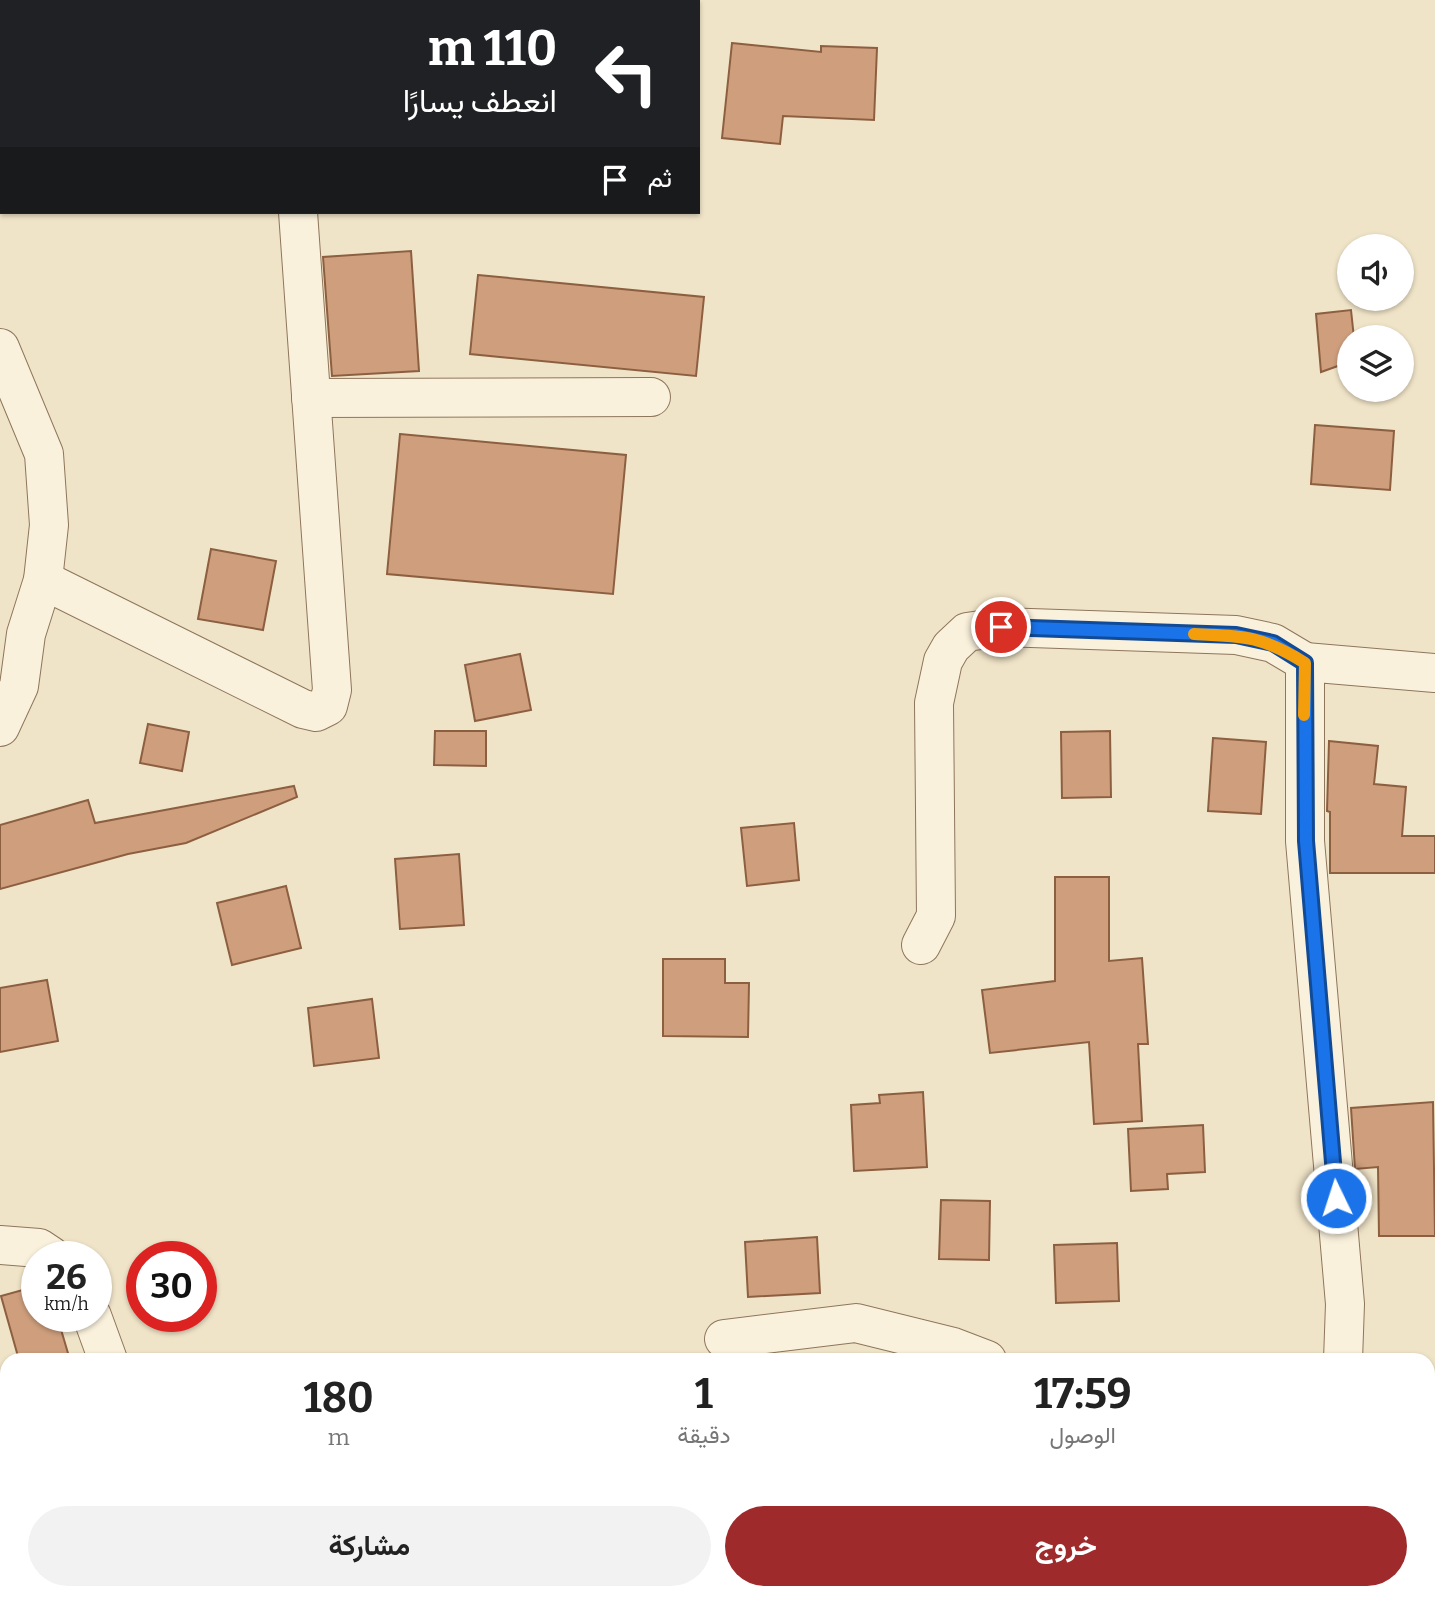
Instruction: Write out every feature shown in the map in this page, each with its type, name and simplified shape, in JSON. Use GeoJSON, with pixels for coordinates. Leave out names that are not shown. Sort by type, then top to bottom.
{"type":"FeatureCollection","features":[{"type":"Feature","properties":{"kind":"street"},"geometry":{"type":"LineString","coordinates":[[43,580],[303,709],[316,712],[327,706],[332,690],[298,214]]}},
{"type":"Feature","properties":{"kind":"street"},"geometry":{"type":"LineString","coordinates":[[0,348],[44,454],[49,525],[43,580],[26,634],[19,686],[0,727]]}},
{"type":"Feature","properties":{"kind":"street"},"geometry":{"type":"LineString","coordinates":[[311,398],[651,397]]}},
{"type":"Feature","properties":{"kind":"street"},"geometry":{"type":"LineString","coordinates":[[921,945],[936,916],[934,703],[943,661],[951,647],[967,632],[1001,627],[1236,635],[1273,643],[1305,663],[1435,673]]}},
{"type":"Feature","properties":{"kind":"street"},"geometry":{"type":"LineString","coordinates":[[1305,663],[1306,841],[1345,1304],[1343,1353]]}},
{"type":"Feature","properties":{"kind":"street"},"geometry":{"type":"LineString","coordinates":[[0,1245],[21,1247]]}},
{"type":"Feature","properties":{"kind":"street"},"geometry":{"type":"LineString","coordinates":[[724,1339],[856,1323],[969,1353]]}},
{"type":"Feature","properties":{"kind":"street"},"geometry":{"type":"LineString","coordinates":[[98,1332],[105,1353]]}},
{"type":"Feature","properties":{"kind":"building"},"geometry":{"type":"Polygon","coordinates":[[[732,43],[821,52],[821,46],[877,48],[874,120],[783,116],[780,144],[722,138],[732,43]]]}},
{"type":"Feature","properties":{"kind":"building"},"geometry":{"type":"Polygon","coordinates":[[[411,251],[419,371],[332,376],[323,257],[411,251]]]}},
{"type":"Feature","properties":{"kind":"building"},"geometry":{"type":"Polygon","coordinates":[[[478,275],[704,297],[696,376],[470,354],[478,275]]]}},
{"type":"Feature","properties":{"kind":"building"},"geometry":{"type":"Polygon","coordinates":[[[1351,311],[1353,325],[1337,325],[1337,366],[1321,372],[1316,314],[1351,311]]]}},
{"type":"Feature","properties":{"kind":"building"},"geometry":{"type":"Polygon","coordinates":[[[1315,425],[1394,431],[1390,490],[1311,484],[1315,425]]]}},
{"type":"Feature","properties":{"kind":"building"},"geometry":{"type":"Polygon","coordinates":[[[400,434],[626,455],[613,594],[387,574],[400,434]]]}},
{"type":"Feature","properties":{"kind":"building"},"geometry":{"type":"Polygon","coordinates":[[[211,549],[276,561],[263,630],[198,619],[211,549]]]}},
{"type":"Feature","properties":{"kind":"building"},"geometry":{"type":"Polygon","coordinates":[[[520,654],[531,710],[475,721],[465,665],[520,654]]]}},
{"type":"Feature","properties":{"kind":"building"},"geometry":{"type":"Polygon","coordinates":[[[148,724],[189,732],[182,771],[140,763],[148,724]]]}},
{"type":"Feature","properties":{"kind":"building"},"geometry":{"type":"Polygon","coordinates":[[[435,731],[486,731],[486,766],[434,765],[435,731]]]}},
{"type":"Feature","properties":{"kind":"building"},"geometry":{"type":"Polygon","coordinates":[[[1110,731],[1111,797],[1062,798],[1061,732],[1110,731]]]}},
{"type":"Feature","properties":{"kind":"building"},"geometry":{"type":"Polygon","coordinates":[[[1213,738],[1266,742],[1261,814],[1208,811],[1213,738]]]}},
{"type":"Feature","properties":{"kind":"building"},"geometry":{"type":"Polygon","coordinates":[[[1329,741],[1378,746],[1374,784],[1406,787],[1402,836],[1435,836],[1435,873],[1330,873],[1330,812],[1327,811],[1329,741]]]}},
{"type":"Feature","properties":{"kind":"building"},"geometry":{"type":"Polygon","coordinates":[[[294,786],[297,797],[186,843],[128,854],[0,889],[0,825],[88,800],[95,823],[294,786]]]}},
{"type":"Feature","properties":{"kind":"building"},"geometry":{"type":"Polygon","coordinates":[[[794,823],[799,880],[747,886],[741,828],[794,823]]]}},
{"type":"Feature","properties":{"kind":"building"},"geometry":{"type":"Polygon","coordinates":[[[459,854],[464,925],[400,929],[395,859],[459,854]]]}},
{"type":"Feature","properties":{"kind":"building"},"geometry":{"type":"Polygon","coordinates":[[[1055,877],[1109,877],[1109,961],[1142,958],[1148,1044],[1138,1044],[1142,1121],[1094,1124],[1089,1042],[990,1053],[982,990],[1055,981],[1055,877]]]}},
{"type":"Feature","properties":{"kind":"building"},"geometry":{"type":"Polygon","coordinates":[[[286,886],[301,948],[232,965],[217,903],[286,886]]]}},
{"type":"Feature","properties":{"kind":"building"},"geometry":{"type":"Polygon","coordinates":[[[663,959],[725,959],[725,983],[749,983],[748,1037],[663,1036],[663,959]]]}},
{"type":"Feature","properties":{"kind":"building"},"geometry":{"type":"Polygon","coordinates":[[[47,980],[58,1041],[0,1052],[0,988],[47,980]]]}},
{"type":"Feature","properties":{"kind":"building"},"geometry":{"type":"Polygon","coordinates":[[[372,999],[379,1058],[314,1066],[308,1008],[372,999]]]}},
{"type":"Feature","properties":{"kind":"building"},"geometry":{"type":"Polygon","coordinates":[[[923,1092],[927,1167],[854,1171],[851,1105],[880,1103],[879,1095],[923,1092]]]}},
{"type":"Feature","properties":{"kind":"building"},"geometry":{"type":"Polygon","coordinates":[[[1433,1102],[1435,1236],[1379,1236],[1378,1167],[1355,1169],[1351,1108],[1433,1102]]]}},
{"type":"Feature","properties":{"kind":"building"},"geometry":{"type":"Polygon","coordinates":[[[1203,1125],[1205,1172],[1167,1174],[1168,1189],[1131,1191],[1128,1129],[1203,1125]]]}},
{"type":"Feature","properties":{"kind":"building"},"geometry":{"type":"Polygon","coordinates":[[[941,1200],[990,1201],[989,1260],[939,1259],[941,1200]]]}},
{"type":"Feature","properties":{"kind":"building"},"geometry":{"type":"Polygon","coordinates":[[[817,1237],[820,1293],[748,1297],[745,1242],[817,1237]]]}},
{"type":"Feature","properties":{"kind":"building"},"geometry":{"type":"Polygon","coordinates":[[[1117,1243],[1119,1301],[1056,1303],[1054,1245],[1117,1243]]]}},
{"type":"Feature","properties":{"kind":"building"},"geometry":{"type":"Polygon","coordinates":[[[21,1290],[21,1332],[62,1332],[68,1353],[17,1353],[1,1296],[21,1290]]]}},
{"type":"Feature","properties":{"kind":"slow traffic"},"geometry":{"type":"LineString","coordinates":[[1194,634],[1236,635],[1273,643],[1305,663],[1304,715]]}},
{"type":"Feature","properties":{"kind":"route"},"geometry":{"type":"LineString","coordinates":[[1001,627],[1236,635],[1273,643],[1305,663],[1306,841],[1336,1198]]}}]}
